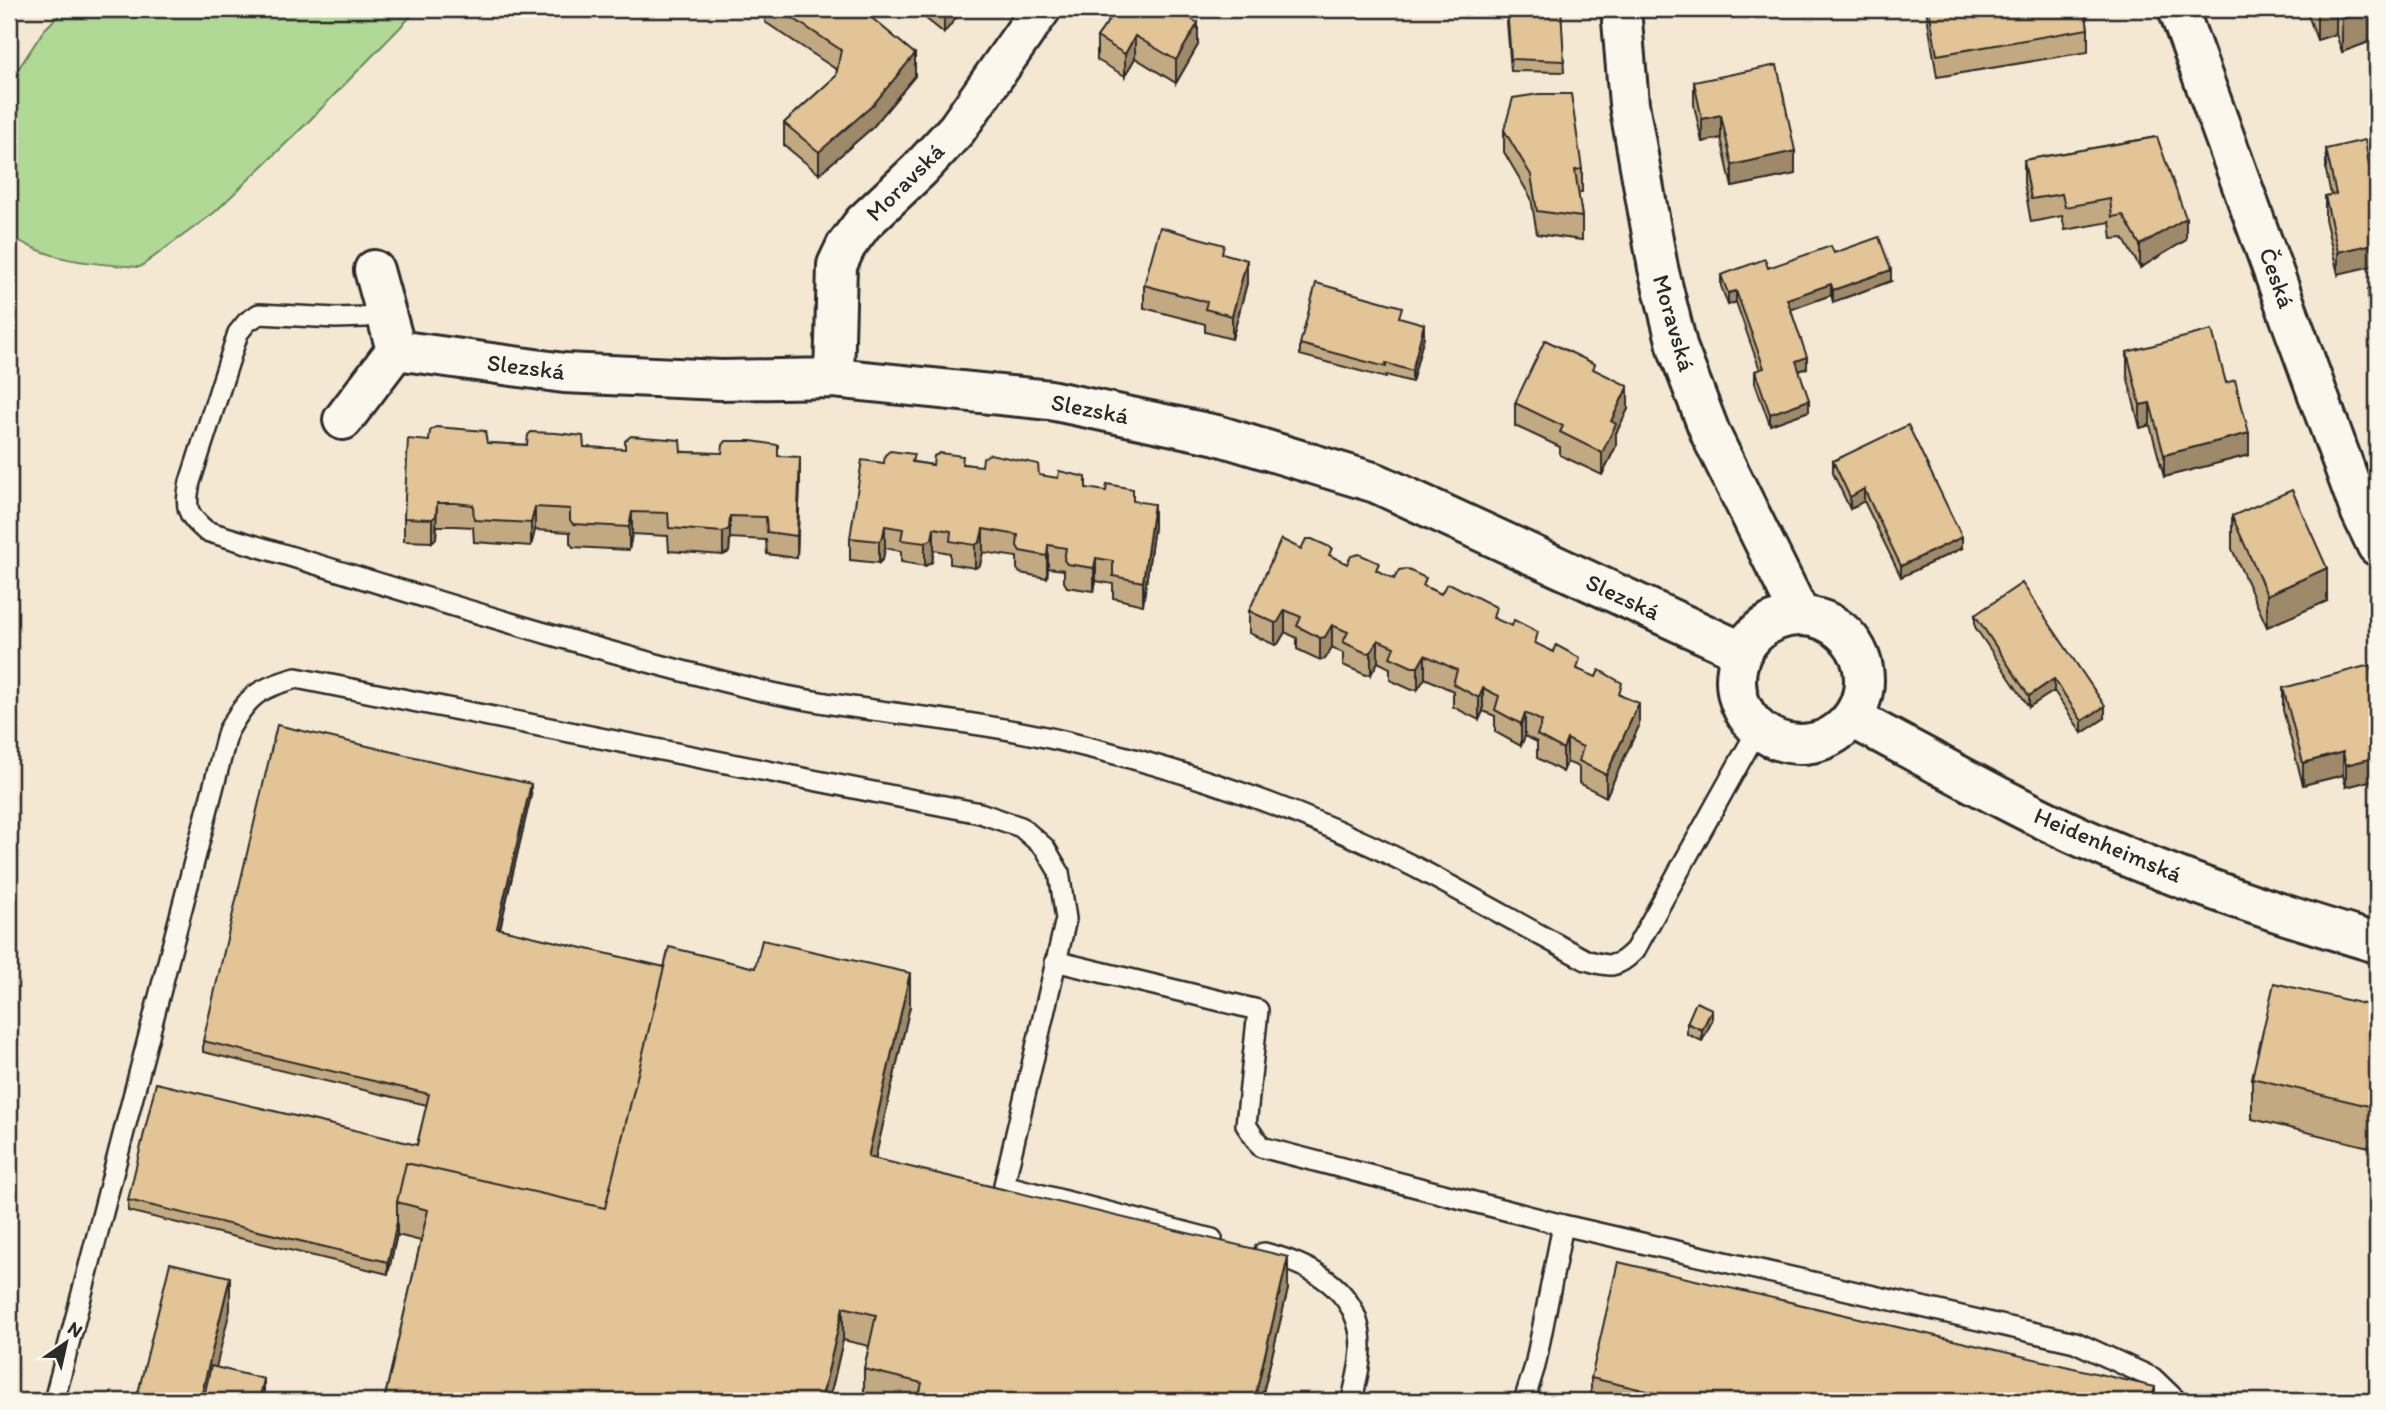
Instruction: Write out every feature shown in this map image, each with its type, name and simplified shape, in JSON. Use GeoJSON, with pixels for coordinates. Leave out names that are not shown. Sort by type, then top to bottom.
{"type":"FeatureCollection","features":[{"type":"Feature","properties":{"kind":"street","name":"Moravská"},"geometry":{"type":"LineString","coordinates":[[834,378],[837,265],[846,246],[863,223],[957,130],[1041,9]]}},
{"type":"Feature","properties":{"kind":"street","name":"Moravská"},"geometry":{"type":"LineString","coordinates":[[1621,9],[1629,104],[1658,268],[1678,349],[1711,435],[1800,615]]}},
{"type":"Feature","properties":{"kind":"street","name":"Česká"},"geometry":{"type":"LineString","coordinates":[[2178,9],[2359,508],[2377,546]]}},
{"type":"Feature","properties":{"kind":"street"},"geometry":{"type":"LineString","coordinates":[[343,420],[396,350],[374,270]]}},
{"type":"Feature","properties":{"kind":"street","name":"Slezská"},"geometry":{"type":"LineString","coordinates":[[396,350],[564,373],[720,380],[834,378],[1050,400],[1217,435],[1376,483],[1741,651]]}},
{"type":"Feature","properties":{"kind":"street"},"geometry":{"type":"LineString","coordinates":[[1800,615],[1820,619],[1838,628],[1852,642],[1861,660],[1864,680],[1861,701],[1852,718],[1837,733],[1818,742],[1796,744],[1776,740],[1758,729],[1744,712],[1736,693],[1735,671],[1741,651],[1765,624],[1782,617],[1800,615]]}},
{"type":"Feature","properties":{"kind":"street","name":"Heidenheimská"},"geometry":{"type":"LineString","coordinates":[[1852,718],[2082,838],[2243,900],[2377,943]]}},
{"type":"Feature","properties":{"kind":"lane"},"geometry":{"type":"LineString","coordinates":[[386,313],[336,318],[259,314],[247,322],[238,333],[190,482],[186,503],[191,518],[206,531],[219,535],[587,645],[744,687],[799,700],[947,719],[1061,740],[1176,771],[1294,813],[1399,860],[1586,960],[1604,965],[1616,965],[1635,950],[1758,729]]}},
{"type":"Feature","properties":{"kind":"lane"},"geometry":{"type":"LineString","coordinates":[[54,1401],[228,731],[244,704],[269,686],[296,678],[979,813],[1021,827],[1045,848],[1059,872],[1066,919],[1004,1185],[1225,1242]]}},
{"type":"Feature","properties":{"kind":"lane"},"geometry":{"type":"LineString","coordinates":[[1055,961],[1258,1010],[1246,1125],[1261,1147],[1563,1225],[2075,1342],[2154,1378],[2177,1401]]}},
{"type":"Feature","properties":{"kind":"lane"},"geometry":{"type":"LineString","coordinates":[[1524,1401],[1535,1366],[1563,1225]]}},
{"type":"Feature","properties":{"kind":"lane"},"geometry":{"type":"LineString","coordinates":[[1251,1249],[1300,1264],[1319,1273],[1336,1287],[1348,1303],[1359,1329],[1361,1345],[1352,1401]]}},
{"type":"Feature","properties":{"kind":"green space"},"geometry":{"type":"Polygon","coordinates":[[[65,9],[418,9],[306,124],[215,212],[140,267],[89,263],[55,256],[39,251],[9,234],[9,83],[44,30],[65,9]]]}},
{"type":"Feature","properties":{"kind":"building"},"geometry":{"type":"Polygon","coordinates":[[[779,9],[861,9],[915,54],[873,105],[819,152],[784,123],[836,76],[841,50],[779,9]]]}},
{"type":"Feature","properties":{"kind":"building"},"geometry":{"type":"Polygon","coordinates":[[[1117,9],[1174,9],[1198,23],[1176,60],[1135,36],[1125,54],[1097,37],[1117,9]]]}},
{"type":"Feature","properties":{"kind":"building"},"geometry":{"type":"Polygon","coordinates":[[[1507,9],[1561,9],[1564,61],[1511,59],[1507,9]]]}},
{"type":"Feature","properties":{"kind":"building"},"geometry":{"type":"Polygon","coordinates":[[[1929,9],[2085,9],[2088,29],[1937,55],[1929,9]]]}},
{"type":"Feature","properties":{"kind":"building"},"geometry":{"type":"Polygon","coordinates":[[[2339,9],[2371,9],[2342,19],[2339,9]]]}},
{"type":"Feature","properties":{"kind":"building"},"geometry":{"type":"Polygon","coordinates":[[[1777,65],[1795,151],[1732,165],[1721,115],[1702,119],[1694,82],[1777,65]]]}},
{"type":"Feature","properties":{"kind":"building"},"geometry":{"type":"Polygon","coordinates":[[[1539,94],[1571,94],[1582,169],[1575,170],[1582,217],[1537,211],[1531,175],[1504,130],[1513,98],[1539,94]]]}},
{"type":"Feature","properties":{"kind":"building"},"geometry":{"type":"Polygon","coordinates":[[[2157,137],[2186,218],[2140,245],[2123,215],[2112,217],[2110,199],[2065,207],[2062,194],[2031,199],[2024,160],[2157,137]]]}},
{"type":"Feature","properties":{"kind":"building"},"geometry":{"type":"Polygon","coordinates":[[[2365,140],[2369,165],[2377,163],[2377,243],[2338,252],[2325,196],[2336,194],[2326,149],[2365,140]]]}},
{"type":"Feature","properties":{"kind":"building"},"geometry":{"type":"Polygon","coordinates":[[[1160,227],[1224,245],[1222,253],[1247,260],[1232,316],[1205,309],[1207,302],[1144,285],[1160,227]]]}},
{"type":"Feature","properties":{"kind":"building"},"geometry":{"type":"Polygon","coordinates":[[[1879,237],[1891,270],[1833,290],[1831,284],[1787,299],[1807,357],[1796,361],[1809,400],[1770,414],[1755,371],[1764,368],[1736,291],[1728,293],[1721,275],[1765,259],[1768,268],[1831,246],[1834,253],[1879,237]]]}},
{"type":"Feature","properties":{"kind":"building"},"geometry":{"type":"Polygon","coordinates":[[[1316,283],[1402,307],[1399,317],[1424,324],[1412,371],[1386,363],[1386,367],[1300,344],[1316,283]]]}},
{"type":"Feature","properties":{"kind":"building"},"geometry":{"type":"Polygon","coordinates":[[[2377,288],[2377,333],[2368,290],[2377,288]]]}},
{"type":"Feature","properties":{"kind":"building"},"geometry":{"type":"Polygon","coordinates":[[[2212,330],[2226,383],[2235,380],[2249,433],[2164,455],[2150,403],[2140,405],[2127,352],[2212,330]]]}},
{"type":"Feature","properties":{"kind":"building"},"geometry":{"type":"Polygon","coordinates":[[[1545,340],[1595,364],[1593,369],[1628,386],[1611,421],[1616,424],[1602,453],[1560,432],[1563,426],[1515,403],[1545,340]]]}},
{"type":"Feature","properties":{"kind":"building"},"geometry":{"type":"Polygon","coordinates":[[[1908,425],[1962,537],[1901,566],[1864,489],[1850,497],[1833,461],[1908,425]]]}},
{"type":"Feature","properties":{"kind":"building"},"geometry":{"type":"Polygon","coordinates":[[[436,427],[485,431],[487,443],[527,445],[531,432],[583,436],[584,447],[625,449],[625,441],[631,436],[680,440],[681,452],[722,453],[726,441],[778,445],[778,456],[800,457],[797,536],[767,532],[766,517],[730,516],[729,529],[723,532],[669,528],[668,513],[632,512],[629,527],[573,524],[570,520],[570,509],[535,507],[531,523],[474,520],[473,505],[437,503],[436,516],[432,519],[404,518],[408,439],[429,441],[430,431],[436,427]]]}},
{"type":"Feature","properties":{"kind":"building"},"geometry":{"type":"Polygon","coordinates":[[[890,451],[914,454],[912,462],[933,465],[934,456],[940,453],[963,456],[962,464],[982,466],[983,458],[990,454],[1038,464],[1039,475],[1058,478],[1059,471],[1086,477],[1086,488],[1106,491],[1107,484],[1133,489],[1133,501],[1154,504],[1143,582],[1113,576],[1113,561],[1096,558],[1094,568],[1067,564],[1064,560],[1066,548],[1048,545],[1047,556],[1020,551],[1017,546],[1018,535],[983,529],[980,542],[975,545],[950,541],[951,531],[934,528],[932,539],[925,543],[901,540],[903,529],[885,526],[879,541],[850,538],[862,460],[884,463],[885,455],[890,451]]]}},
{"type":"Feature","properties":{"kind":"building"},"geometry":{"type":"Polygon","coordinates":[[[2292,490],[2327,568],[2267,595],[2232,516],[2292,490]]]}},
{"type":"Feature","properties":{"kind":"building"},"geometry":{"type":"Polygon","coordinates":[[[1281,539],[1301,549],[1306,539],[1312,539],[1332,548],[1329,555],[1347,564],[1351,556],[1359,554],[1379,563],[1376,570],[1394,579],[1399,570],[1406,569],[1426,578],[1423,586],[1441,594],[1446,585],[1451,584],[1496,607],[1493,618],[1512,626],[1514,620],[1538,632],[1535,643],[1554,652],[1556,645],[1580,658],[1577,669],[1596,677],[1599,670],[1622,683],[1619,695],[1639,703],[1606,775],[1579,761],[1583,747],[1567,739],[1563,749],[1537,735],[1542,721],[1525,713],[1521,724],[1495,710],[1499,696],[1483,688],[1479,698],[1453,684],[1457,670],[1425,655],[1418,667],[1412,667],[1390,657],[1394,647],[1378,640],[1371,652],[1366,653],[1343,642],[1348,632],[1332,625],[1325,637],[1320,638],[1297,626],[1301,617],[1285,610],[1275,623],[1249,611],[1281,539]]]}},
{"type":"Feature","properties":{"kind":"building"},"geometry":{"type":"Polygon","coordinates":[[[2022,583],[2105,706],[2082,721],[2054,679],[2029,696],[1975,615],[2022,583]]]}},
{"type":"Feature","properties":{"kind":"building"},"geometry":{"type":"Polygon","coordinates":[[[2370,665],[2377,693],[2377,757],[2346,765],[2343,752],[2303,763],[2283,688],[2370,665]]]}},
{"type":"Feature","properties":{"kind":"building"},"geometry":{"type":"Polygon","coordinates":[[[277,725],[531,784],[497,928],[664,967],[605,1208],[406,1163],[388,1262],[128,1200],[156,1083],[417,1145],[429,1094],[203,1041],[277,725]]]}},
{"type":"Feature","properties":{"kind":"building"},"geometry":{"type":"Polygon","coordinates":[[[762,940],[910,973],[868,1157],[1288,1257],[1254,1401],[918,1401],[922,1383],[864,1369],[876,1315],[843,1307],[821,1401],[384,1401],[428,1210],[397,1202],[406,1163],[605,1208],[669,947],[755,968],[762,940]]]}},
{"type":"Feature","properties":{"kind":"building"},"geometry":{"type":"Polygon","coordinates":[[[2274,983],[2377,1007],[2377,1108],[2252,1078],[2274,983]]]}},
{"type":"Feature","properties":{"kind":"building"},"geometry":{"type":"Polygon","coordinates":[[[1696,1002],[1712,1009],[1702,1030],[1687,1023],[1696,1002]]]}},
{"type":"Feature","properties":{"kind":"building"},"geometry":{"type":"Polygon","coordinates":[[[1618,1262],[2155,1387],[2151,1401],[1691,1401],[1591,1378],[1618,1262]]]}},
{"type":"Feature","properties":{"kind":"building"},"geometry":{"type":"Polygon","coordinates":[[[170,1263],[230,1277],[200,1401],[136,1401],[170,1263]]]}},
{"type":"Feature","properties":{"kind":"building"},"geometry":{"type":"Polygon","coordinates":[[[211,1366],[264,1379],[259,1401],[203,1401],[211,1366]]]}}]}
